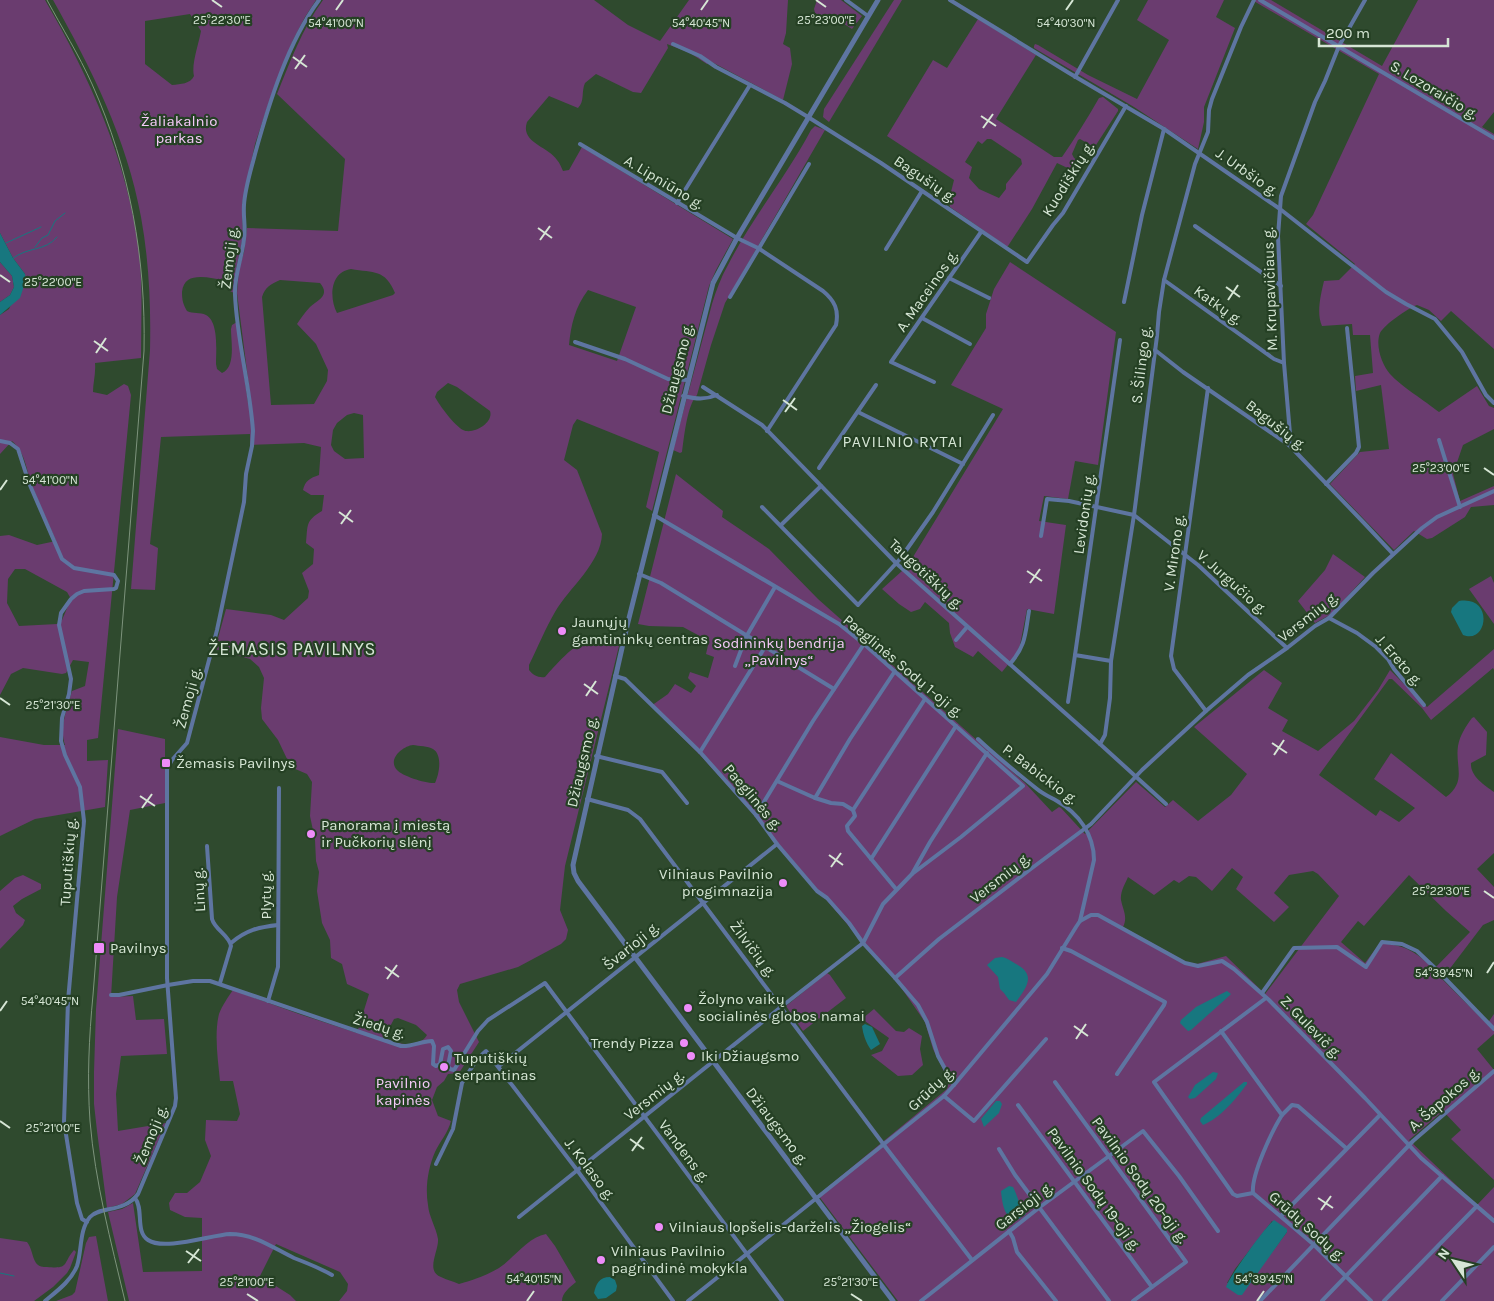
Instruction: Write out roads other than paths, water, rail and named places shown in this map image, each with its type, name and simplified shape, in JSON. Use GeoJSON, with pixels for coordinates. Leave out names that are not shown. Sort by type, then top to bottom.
{"type":"FeatureCollection","features":[{"type":"Feature","properties":{"kind":"street","name":"Žemoji g."},"geometry":{"type":"LineString","coordinates":[[135,1198],[141,1188],[175,1106],[176,1098],[168,985],[167,769],[172,760],[187,743],[206,675],[244,502],[246,474],[252,446],[252,420],[235,294],[245,238],[244,206],[249,177],[276,88],[308,15],[319,0]]}},
{"type":"Feature","properties":{"kind":"street"},"geometry":{"type":"LineString","coordinates":[[846,0],[868,16]]}},
{"type":"Feature","properties":{"kind":"street","name":"Džiaugsmo g."},"geometry":{"type":"LineString","coordinates":[[878,0],[736,238],[713,283],[654,515],[573,858],[574,873],[893,1301]]}},
{"type":"Feature","properties":{"kind":"street","name":"J. Urbšio g."},"geometry":{"type":"LineString","coordinates":[[950,0],[1164,129],[1280,209],[1386,292],[1435,319],[1462,352],[1486,395],[1494,403]]}},
{"type":"Feature","properties":{"kind":"street"},"geometry":{"type":"LineString","coordinates":[[1075,77],[1118,0]]}},
{"type":"Feature","properties":{"kind":"street","name":"S. Šilingo g."},"geometry":{"type":"LineString","coordinates":[[1100,744],[1105,735],[1110,698],[1111,661],[1134,515],[1164,280],[1199,153],[1203,148],[1208,132],[1209,110],[1212,98],[1254,0]]}},
{"type":"Feature","properties":{"kind":"street","name":"S. Lozoraičio g."},"geometry":{"type":"LineString","coordinates":[[1260,0],[1494,138]]}},
{"type":"Feature","properties":{"kind":"street","name":"M. Krupavičiaus g."},"geometry":{"type":"LineString","coordinates":[[1289,445],[1290,434],[1284,363],[1278,236],[1281,196],[1296,153],[1339,46],[1365,0]]}},
{"type":"Feature","properties":{"kind":"street","name":"Bagušių g."},"geometry":{"type":"LineString","coordinates":[[673,44],[700,56],[716,68],[785,103],[808,117],[1028,262]]}},
{"type":"Feature","properties":{"kind":"street"},"geometry":{"type":"LineString","coordinates":[[677,203],[750,85]]}},
{"type":"Feature","properties":{"kind":"street","name":"Kuodiškių g."},"geometry":{"type":"LineString","coordinates":[[1028,262],[1063,213],[1126,106]]}},
{"type":"Feature","properties":{"kind":"street"},"geometry":{"type":"LineString","coordinates":[[1124,302],[1142,215],[1164,129]]}},
{"type":"Feature","properties":{"kind":"street","name":"A. Lipniūno g."},"geometry":{"type":"LineString","coordinates":[[580,144],[736,238],[758,248],[833,299],[837,314],[836,325],[767,430]]}},
{"type":"Feature","properties":{"kind":"street"},"geometry":{"type":"LineString","coordinates":[[730,297],[809,164]]}},
{"type":"Feature","properties":{"kind":"street"},"geometry":{"type":"LineString","coordinates":[[886,249],[922,191]]}},
{"type":"Feature","properties":{"kind":"street"},"geometry":{"type":"LineString","coordinates":[[1195,226],[1281,286]]}},
{"type":"Feature","properties":{"kind":"street","name":"A. Maceinos g."},"geometry":{"type":"LineString","coordinates":[[934,382],[891,362],[982,232]]}},
{"type":"Feature","properties":{"kind":"street"},"geometry":{"type":"LineString","coordinates":[[949,278],[989,298]]}},
{"type":"Feature","properties":{"kind":"street","name":"Katkų g."},"geometry":{"type":"LineString","coordinates":[[1164,280],[1274,359],[1284,363]]}},
{"type":"Feature","properties":{"kind":"street"},"geometry":{"type":"LineString","coordinates":[[922,318],[970,344]]}},
{"type":"Feature","properties":{"kind":"street"},"geometry":{"type":"LineString","coordinates":[[1326,484],[1356,453],[1359,447],[1347,328]]}},
{"type":"Feature","properties":{"kind":"street","name":"Levidonių g."},"geometry":{"type":"LineString","coordinates":[[1068,702],[1120,340]]}},
{"type":"Feature","properties":{"kind":"street"},"geometry":{"type":"LineString","coordinates":[[575,342],[625,359],[668,379],[688,380]]}},
{"type":"Feature","properties":{"kind":"street","name":"Bagušių g."},"geometry":{"type":"LineString","coordinates":[[1155,350],[1183,372],[1289,445],[1392,554]]}},
{"type":"Feature","properties":{"kind":"street"},"geometry":{"type":"LineString","coordinates":[[819,468],[876,385]]}},
{"type":"Feature","properties":{"kind":"street","name":"Taugotiškių g."},"geometry":{"type":"LineString","coordinates":[[703,387],[748,415],[767,430],[897,564],[1166,804]]}},
{"type":"Feature","properties":{"kind":"street","name":"V. Mirono g."},"geometry":{"type":"LineString","coordinates":[[1206,711],[1174,669],[1171,662],[1171,650],[1208,388]]}},
{"type":"Feature","properties":{"kind":"street"},"geometry":{"type":"LineString","coordinates":[[684,396],[696,399],[717,395]]}},
{"type":"Feature","properties":{"kind":"street"},"geometry":{"type":"LineString","coordinates":[[858,412],[963,464]]}},
{"type":"Feature","properties":{"kind":"street"},"geometry":{"type":"LineString","coordinates":[[762,507],[858,605],[897,564],[933,512],[993,416]]}},
{"type":"Feature","properties":{"kind":"street"},"geometry":{"type":"LineString","coordinates":[[1439,440],[1445,454],[1460,507]]}},
{"type":"Feature","properties":{"kind":"street","name":"Tuputiškių g."},"geometry":{"type":"LineString","coordinates":[[0,441],[10,443],[18,449],[29,484],[58,552],[66,563],[74,568],[114,575],[118,581],[114,589],[84,592],[70,599],[61,612],[59,625],[71,679],[60,735],[65,755],[80,787],[84,821],[68,1001],[64,1122],[77,1202],[82,1219],[87,1222]]}},
{"type":"Feature","properties":{"kind":"street"},"geometry":{"type":"LineString","coordinates":[[780,526],[821,486]]}},
{"type":"Feature","properties":{"kind":"street","name":"Versmių g."},"geometry":{"type":"LineString","coordinates":[[895,978],[946,934],[1086,828],[1136,776],[1206,711],[1248,675],[1315,626],[1329,618],[1392,554],[1422,528],[1438,518],[1494,491]]}},
{"type":"Feature","properties":{"kind":"street","name":"V. Jurgučio g."},"geometry":{"type":"LineString","coordinates":[[1041,536],[1047,499],[1069,501],[1134,515],[1198,565],[1287,648]]}},
{"type":"Feature","properties":{"kind":"street","name":"Paeglinės Sodų 1-oji g."},"geometry":{"type":"LineString","coordinates":[[654,515],[839,624],[864,644],[1023,786],[912,874]]}},
{"type":"Feature","properties":{"kind":"street"},"geometry":{"type":"LineString","coordinates":[[640,574],[661,583],[746,637],[834,689]]}},
{"type":"Feature","properties":{"kind":"street"},"geometry":{"type":"LineString","coordinates":[[735,666],[746,637],[775,587]]}},
{"type":"Feature","properties":{"kind":"street"},"geometry":{"type":"LineString","coordinates":[[1010,664],[1018,655],[1023,644],[1029,611]]}},
{"type":"Feature","properties":{"kind":"street","name":"J. Ereto g."},"geometry":{"type":"LineString","coordinates":[[1329,618],[1357,633],[1376,647],[1388,659],[1424,706]]}},
{"type":"Feature","properties":{"kind":"street"},"geometry":{"type":"LineString","coordinates":[[956,640],[967,627]]}},
{"type":"Feature","properties":{"kind":"street"},"geometry":{"type":"LineString","coordinates":[[756,815],[864,644]]}},
{"type":"Feature","properties":{"kind":"street"},"geometry":{"type":"LineString","coordinates":[[700,752],[765,647]]}},
{"type":"Feature","properties":{"kind":"street"},"geometry":{"type":"LineString","coordinates":[[1075,655],[1111,661]]}},
{"type":"Feature","properties":{"kind":"street"},"geometry":{"type":"LineString","coordinates":[[815,798],[850,738],[894,671]]}},
{"type":"Feature","properties":{"kind":"street","name":"Paeglinės g."},"geometry":{"type":"LineString","coordinates":[[615,676],[625,679],[700,752],[756,815],[777,844],[817,891],[827,898],[864,943]]}},
{"type":"Feature","properties":{"kind":"street"},"geometry":{"type":"LineString","coordinates":[[896,890],[847,828],[855,816],[854,810],[925,699]]}},
{"type":"Feature","properties":{"kind":"street"},"geometry":{"type":"LineString","coordinates":[[871,859],[956,726]]}},
{"type":"Feature","properties":{"kind":"street","name":"P. Babickio g."},"geometry":{"type":"LineString","coordinates":[[978,739],[1039,790],[1064,806],[1086,828]]}},
{"type":"Feature","properties":{"kind":"street"},"geometry":{"type":"LineString","coordinates":[[954,1085],[938,1056],[927,1022],[918,1005],[864,943],[880,909],[912,874],[930,842],[987,753]]}},
{"type":"Feature","properties":{"kind":"street"},"geometry":{"type":"LineString","coordinates":[[596,756],[662,772],[687,804]]}},
{"type":"Feature","properties":{"kind":"street"},"geometry":{"type":"LineString","coordinates":[[777,780],[815,798],[831,803],[843,804],[854,810]]}},
{"type":"Feature","properties":{"kind":"street","name":"Plytų g."},"geometry":{"type":"LineString","coordinates":[[268,1001],[278,967],[279,788]]}},
{"type":"Feature","properties":{"kind":"street","name":"Žilvičių g."},"geometry":{"type":"LineString","coordinates":[[586,799],[628,810],[636,814],[972,1260]]}},
{"type":"Feature","properties":{"kind":"street","name":"Grūdų g."},"geometry":{"type":"LineString","coordinates":[[688,1301],[944,1096],[1042,981],[1080,921],[1094,860],[1091,841],[1086,828]]}},
{"type":"Feature","properties":{"kind":"street","name":"Švarioji g."},"geometry":{"type":"LineString","coordinates":[[500,1066],[777,844]]}},
{"type":"Feature","properties":{"kind":"street","name":"Linų g."},"geometry":{"type":"LineString","coordinates":[[207,846],[212,919],[215,926],[231,943]]}},
{"type":"Feature","properties":{"kind":"street","name":"Z. Gulevič g."},"geometry":{"type":"LineString","coordinates":[[1080,921],[1091,915],[1098,915],[1192,966],[1222,961],[1234,969],[1262,993],[1366,1098],[1410,1146],[1494,1220]]}},
{"type":"Feature","properties":{"kind":"street"},"geometry":{"type":"LineString","coordinates":[[220,983],[231,950],[231,943],[251,929],[278,925]]}},
{"type":"Feature","properties":{"kind":"street"},"geometry":{"type":"LineString","coordinates":[[1262,993],[1294,948],[1337,947],[1366,967],[1382,942],[1397,942],[1417,951],[1438,970],[1494,1029]]}},
{"type":"Feature","properties":{"kind":"street","name":"Versmių g."},"geometry":{"type":"LineString","coordinates":[[519,1217],[781,1007],[864,943]]}},
{"type":"Feature","properties":{"kind":"street"},"geometry":{"type":"LineString","coordinates":[[1062,948],[1072,951],[1165,1002],[1117,1074]]}},
{"type":"Feature","properties":{"kind":"street","name":"Žiedų g."},"geometry":{"type":"LineString","coordinates":[[111,995],[202,980],[220,983],[401,1046],[412,1046],[428,1041],[432,1042],[434,1046],[433,1064],[436,1066],[440,1064],[444,1049],[448,1047],[451,1051],[448,1066],[454,1070],[478,1031],[488,1020],[543,984],[547,985],[551,990]]}},
{"type":"Feature","properties":{"kind":"street","name":"Vandens g."},"geometry":{"type":"LineString","coordinates":[[551,990],[782,1301]]}},
{"type":"Feature","properties":{"kind":"street"},"geometry":{"type":"LineString","coordinates":[[1266,998],[1221,1032],[1282,1115]]}},
{"type":"Feature","properties":{"kind":"street","name":"Grūdų Sodų g."},"geometry":{"type":"LineString","coordinates":[[1221,1032],[1154,1082],[1233,1194],[1237,1196],[1254,1193],[1313,1244],[1371,1301]]}},
{"type":"Feature","properties":{"kind":"street"},"geometry":{"type":"LineString","coordinates":[[944,1096],[974,1121],[1046,1039]]}},
{"type":"Feature","properties":{"kind":"street","name":"J. Kolaso g."},"geometry":{"type":"LineString","coordinates":[[436,1164],[452,1129],[462,1083],[481,1054],[484,1051],[488,1052],[673,1301]]}},
{"type":"Feature","properties":{"kind":"street","name":"A. Šapokos g."},"geometry":{"type":"LineString","coordinates":[[1260,1301],[1413,1141],[1494,1070]]}},
{"type":"Feature","properties":{"kind":"street","name":"Pavilnio Sodų 20-oji g."},"geometry":{"type":"LineString","coordinates":[[1055,1082],[1186,1262],[1133,1301]]}},
{"type":"Feature","properties":{"kind":"street","name":"Pavilnio Sodų 19-oji g."},"geometry":{"type":"LineString","coordinates":[[1018,1105],[1152,1287]]}},
{"type":"Feature","properties":{"kind":"street"},"geometry":{"type":"LineString","coordinates":[[1254,1193],[1254,1179],[1273,1132],[1282,1115],[1292,1105],[1298,1106],[1346,1148]]}},
{"type":"Feature","properties":{"kind":"street"},"geometry":{"type":"LineString","coordinates":[[1281,1216],[1380,1115]]}},
{"type":"Feature","properties":{"kind":"street","name":"Garsioji g."},"geometry":{"type":"LineString","coordinates":[[921,1301],[1040,1207],[1143,1131],[1218,1231]]}},
{"type":"Feature","properties":{"kind":"street"},"geometry":{"type":"LineString","coordinates":[[999,1150],[1110,1301]]}},
{"type":"Feature","properties":{"kind":"street"},"geometry":{"type":"LineString","coordinates":[[1322,1301],[1442,1176]]}},
{"type":"Feature","properties":{"kind":"street"},"geometry":{"type":"LineString","coordinates":[[46,1301],[74,1272],[79,1259],[83,1232],[93,1214],[123,1206],[135,1198],[139,1204],[144,1236],[150,1242],[176,1243],[230,1234],[243,1235],[264,1241],[332,1275]]}},
{"type":"Feature","properties":{"kind":"street"},"geometry":{"type":"LineString","coordinates":[[1384,1301],[1477,1206]]}},
{"type":"Feature","properties":{"kind":"street"},"geometry":{"type":"LineString","coordinates":[[1009,1231],[1017,1252],[1056,1301]]}},
{"type":"Feature","properties":{"kind":"street"},"geometry":{"type":"LineString","coordinates":[[1442,1301],[1494,1247]]}},
{"type":"Feature","properties":{"kind":"water"},"geometry":{"type":"Polygon","coordinates":[[[0,233],[13,258],[25,274],[26,280],[20,298],[0,315],[0,302],[10,295],[14,287],[12,276],[0,262],[0,233]]]}},
{"type":"Feature","properties":{"kind":"water"},"geometry":{"type":"Polygon","coordinates":[[[1459,601],[1470,601],[1478,605],[1484,620],[1478,633],[1471,636],[1463,635],[1451,612],[1452,608],[1459,601]]]}},
{"type":"Feature","properties":{"kind":"water"},"geometry":{"type":"Polygon","coordinates":[[[1002,957],[1022,968],[1028,977],[1026,987],[1016,1002],[1009,1000],[1000,989],[998,977],[987,965],[995,958],[1002,957]]]}},
{"type":"Feature","properties":{"kind":"water"},"geometry":{"type":"Polygon","coordinates":[[[1227,991],[1231,994],[1191,1030],[1188,1031],[1180,1023],[1196,1007],[1227,991]]]}},
{"type":"Feature","properties":{"kind":"water"},"geometry":{"type":"Polygon","coordinates":[[[865,1024],[872,1027],[880,1044],[871,1050],[863,1032],[862,1026],[865,1024]]]}},
{"type":"Feature","properties":{"kind":"water"},"geometry":{"type":"Polygon","coordinates":[[[1213,1072],[1218,1073],[1216,1079],[1195,1098],[1190,1099],[1188,1097],[1195,1085],[1213,1072]]]}},
{"type":"Feature","properties":{"kind":"water"},"geometry":{"type":"Polygon","coordinates":[[[1244,1082],[1247,1082],[1247,1084],[1227,1108],[1216,1118],[1203,1125],[1200,1121],[1201,1118],[1244,1082]]]}},
{"type":"Feature","properties":{"kind":"water"},"geometry":{"type":"Polygon","coordinates":[[[996,1101],[1000,1101],[1002,1104],[999,1113],[984,1127],[981,1119],[996,1101]]]}},
{"type":"Feature","properties":{"kind":"water"},"geometry":{"type":"Polygon","coordinates":[[[1009,1186],[1013,1187],[1026,1214],[1013,1223],[1008,1220],[1009,1217],[1004,1208],[1001,1195],[1001,1191],[1009,1186]]]}},
{"type":"Feature","properties":{"kind":"water"},"geometry":{"type":"Polygon","coordinates":[[[1274,1220],[1287,1229],[1287,1232],[1242,1295],[1238,1295],[1226,1287],[1240,1263],[1274,1220]]]}},
{"type":"Feature","properties":{"kind":"water"},"geometry":{"type":"Polygon","coordinates":[[[610,1277],[615,1280],[616,1291],[606,1298],[598,1299],[594,1293],[597,1284],[603,1278],[610,1277]]]}},
{"type":"Feature","properties":{"kind":"waterway"},"geometry":{"type":"LineString","coordinates":[[35,247],[42,238],[48,235],[55,221],[65,213]]}},
{"type":"Feature","properties":{"kind":"waterway"},"geometry":{"type":"LineString","coordinates":[[6,243],[41,227]]}},
{"type":"Feature","properties":{"kind":"waterway"},"geometry":{"type":"LineString","coordinates":[[12,259],[24,252],[47,245],[57,237]]}},
{"type":"Feature","properties":{"kind":"waterway"},"geometry":{"type":"LineString","coordinates":[[0,1273],[14,1276]]}},
{"type":"Feature","properties":{"kind":"railway"},"geometry":{"type":"LineString","coordinates":[[47,0],[92,84],[116,148],[133,214],[142,282],[144,351],[92,1011],[89,1074],[92,1144],[104,1212],[125,1301]]}},
{"type":"Feature","properties":{"kind":"place","name":"Jaunųjų gamtininkų centras"},"geometry":{"type":"Point","coordinates":[562,631]}},
{"type":"Feature","properties":{"kind":"place","name":"Žemasis Pavilnys"},"geometry":{"type":"Point","coordinates":[166,763]}},
{"type":"Feature","properties":{"kind":"place","name":"Panorama į miestą ir Pučkorių slėnį"},"geometry":{"type":"Point","coordinates":[311,834]}},
{"type":"Feature","properties":{"kind":"place","name":"Vilniaus Pavilnio progimnazija"},"geometry":{"type":"Point","coordinates":[783,883]}},
{"type":"Feature","properties":{"kind":"place","name":"Pavilnys"},"geometry":{"type":"Point","coordinates":[99,948]}},
{"type":"Feature","properties":{"kind":"place","name":"Žolyno vaikų socialinės globos namai"},"geometry":{"type":"Point","coordinates":[688,1008]}},
{"type":"Feature","properties":{"kind":"place","name":"Trendy Pizza"},"geometry":{"type":"Point","coordinates":[684,1043]}},
{"type":"Feature","properties":{"kind":"place","name":"Iki Džiaugsmo"},"geometry":{"type":"Point","coordinates":[691,1056]}},
{"type":"Feature","properties":{"kind":"place","name":"Tuputiškių serpantinas"},"geometry":{"type":"Point","coordinates":[444,1067]}},
{"type":"Feature","properties":{"kind":"place","name":"Vilniaus lopšelis-darželis „Žiogelis“"},"geometry":{"type":"Point","coordinates":[659,1227]}},
{"type":"Feature","properties":{"kind":"place","name":"Vilniaus Pavilnio pagrindinė mokykla"},"geometry":{"type":"Point","coordinates":[601,1260]}},
{"type":"Feature","properties":{"kind":"district","name":"PAVILNIO RYTAI"},"geometry":{"type":"Point","coordinates":[903,441]}},
{"type":"Feature","properties":{"kind":"district","name":"ŽEMASIS PAVILNYS"},"geometry":{"type":"Point","coordinates":[292,649]}},
{"type":"Feature","properties":{"kind":"park label","name":"Žaliakalnio parkas"},"geometry":{"type":"Point","coordinates":[179,130]}},
{"type":"Feature","properties":{"kind":"park label","name":"Sodininkų bendrija „Pavilnys“"},"geometry":{"type":"Point","coordinates":[779,652]}},
{"type":"Feature","properties":{"kind":"park label","name":"Pavilnio kapinės"},"geometry":{"type":"Point","coordinates":[403,1092]}}]}
